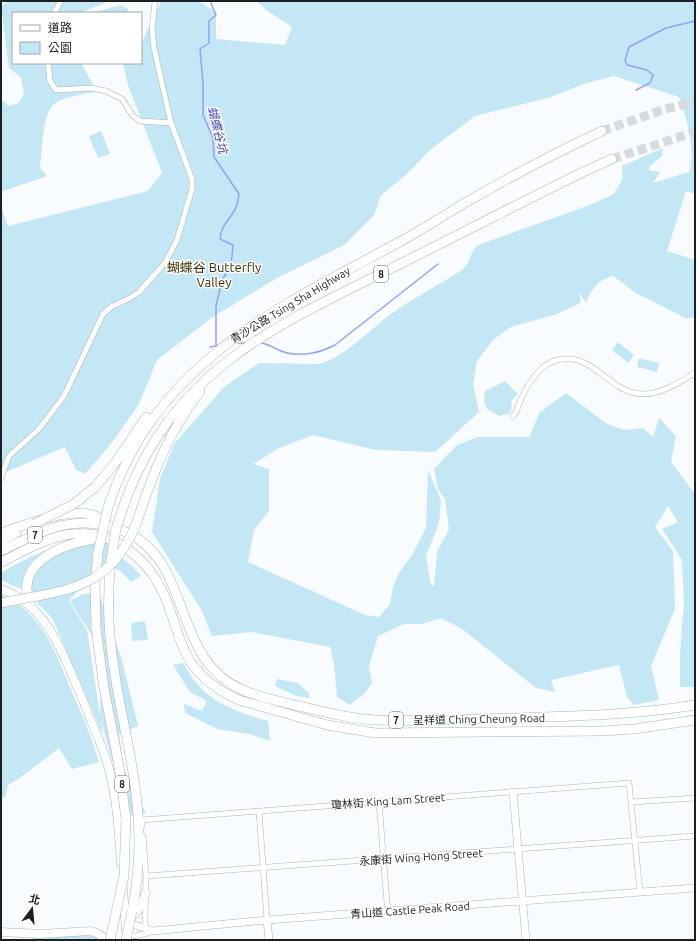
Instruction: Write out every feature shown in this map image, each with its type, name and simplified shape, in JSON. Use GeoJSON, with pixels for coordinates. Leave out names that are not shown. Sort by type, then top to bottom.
{"type":"FeatureCollection","features":[{"type":"Feature","properties":{"kind":"highway","name":"青沙公路 Tsing Sha Highway"},"geometry":{"type":"LineString","coordinates":[[110,940],[124,876],[126,819],[119,766],[104,688],[96,628],[95,584],[99,545],[110,500],[129,456],[148,424],[165,401],[203,362],[248,328],[465,203],[568,146],[602,131]]}},
{"type":"Feature","properties":{"kind":"highway","name":"青沙公路 Tsing Sha Highway"},"geometry":{"type":"LineString","coordinates":[[126,939],[137,880],[139,827],[134,776],[112,649],[109,583],[113,543],[126,499],[134,477],[149,450],[173,414],[193,391],[220,367],[248,346],[297,316],[581,173],[612,159]]}},
{"type":"Feature","properties":{"kind":"highway"},"geometry":{"type":"LineString","coordinates":[[1,541],[66,508],[89,493],[107,474],[137,429],[155,407],[176,385],[203,362]]}},
{"type":"Feature","properties":{"kind":"highway"},"geometry":{"type":"LineString","coordinates":[[1,603],[77,586],[97,577],[113,564],[123,551],[132,534],[154,471],[167,440],[189,406],[220,367]]}},
{"type":"Feature","properties":{"kind":"highway"},"geometry":{"type":"LineString","coordinates":[[1,533],[50,516],[68,514],[95,515],[102,518],[106,525]]}},
{"type":"Feature","properties":{"kind":"highway","name":"呈祥道 Ching Cheung Road"},"geometry":{"type":"LineString","coordinates":[[1,551],[42,531],[61,525],[81,522],[106,525],[135,537],[156,555],[173,585],[194,641],[211,668],[219,676],[237,687],[261,696],[355,718],[377,720],[601,716],[645,713],[695,705]]}},
{"type":"Feature","properties":{"kind":"highway","name":"呈祥道 Ching Cheung Road"},"geometry":{"type":"LineString","coordinates":[[1,562],[45,541],[75,534],[89,534],[108,537],[139,558],[156,579],[168,603],[184,650],[202,677],[225,694],[247,703],[327,725],[376,733],[603,731],[634,729],[695,720]]}},
{"type":"Feature","properties":{"kind":"highway"},"geometry":{"type":"LineString","coordinates":[[31,606],[26,589],[32,572],[56,550],[71,544],[108,537]]}},
{"type":"Feature","properties":{"kind":"highway"},"geometry":{"type":"LineString","coordinates":[[1,568],[12,557]]}},
{"type":"Feature","properties":{"kind":"main road"},"geometry":{"type":"LineString","coordinates":[[2,589],[21,598],[31,606],[43,620],[58,643],[106,760],[114,792],[126,922],[126,939]]}},
{"type":"Feature","properties":{"kind":"main road"},"geometry":{"type":"LineString","coordinates":[[513,792],[526,940]]}},
{"type":"Feature","properties":{"kind":"main road","name":"青山道 Castle Peak Road"},"geometry":{"type":"LineString","coordinates":[[149,931],[267,920],[394,912],[522,900],[695,888]]}},
{"type":"Feature","properties":{"kind":"main road"},"geometry":{"type":"LineString","coordinates":[[126,922],[134,916],[146,893]]}},
{"type":"Feature","properties":{"kind":"main road"},"geometry":{"type":"LineString","coordinates":[[267,920],[269,940]]}},
{"type":"Feature","properties":{"kind":"main road"},"geometry":{"type":"LineString","coordinates":[[126,922],[149,931]]}},
{"type":"Feature","properties":{"kind":"main road"},"geometry":{"type":"LineString","coordinates":[[1,933],[41,934],[91,932],[99,934],[106,940]]}},
{"type":"Feature","properties":{"kind":"main road"},"geometry":{"type":"LineString","coordinates":[[1,933],[18,940]]}},
{"type":"Feature","properties":{"kind":"street"},"geometry":{"type":"LineString","coordinates":[[55,12],[61,1]]}},
{"type":"Feature","properties":{"kind":"street"},"geometry":{"type":"LineString","coordinates":[[1,478],[9,456],[39,429],[64,396],[103,314],[111,307],[130,298],[145,286],[165,263],[177,240],[192,189],[192,179],[171,123],[154,48],[152,29],[155,1]]}},
{"type":"Feature","properties":{"kind":"street"},"geometry":{"type":"LineString","coordinates":[[48,64],[50,81],[56,90],[92,88],[106,91],[122,99],[134,116],[140,121],[171,123]]}},
{"type":"Feature","properties":{"kind":"street"},"geometry":{"type":"LineString","coordinates":[[514,416],[517,413],[522,396],[540,371],[548,364],[559,360],[576,360],[587,363],[619,386],[636,393],[666,390],[695,373]]}},
{"type":"Feature","properties":{"kind":"street","name":"瓊林街 King Lam Street"},"geometry":{"type":"LineString","coordinates":[[146,876],[142,820],[628,783],[630,784],[631,788],[632,802]]}},
{"type":"Feature","properties":{"kind":"street"},"geometry":{"type":"LineString","coordinates":[[640,892],[632,802],[695,798]]}},
{"type":"Feature","properties":{"kind":"street"},"geometry":{"type":"LineString","coordinates":[[379,802],[387,903],[388,907],[394,912]]}},
{"type":"Feature","properties":{"kind":"street"},"geometry":{"type":"LineString","coordinates":[[259,811],[267,920]]}},
{"type":"Feature","properties":{"kind":"street","name":"永康街 Wing Hong Street"},"geometry":{"type":"LineString","coordinates":[[146,876],[384,860],[695,836]]}},
{"type":"Feature","properties":{"kind":"street"},"geometry":{"type":"LineString","coordinates":[[146,876],[145,924],[149,931],[146,940]]}},
{"type":"Feature","properties":{"kind":"street","name":"青山道 Castle Peak Road"},"geometry":{"type":"LineString","coordinates":[[126,939],[149,931]]}},
{"type":"Feature","properties":{"kind":"green space"},"geometry":{"type":"Polygon","coordinates":[[[9,1],[110,1],[82,12],[12,12],[12,64],[82,64],[97,92],[68,97],[53,105],[49,110],[47,117],[42,144],[40,168],[47,176],[1,192],[1,99],[9,106],[18,103],[24,94],[21,77],[9,68],[1,6],[9,1]]]}},
{"type":"Feature","properties":{"kind":"green space"},"geometry":{"type":"Polygon","coordinates":[[[161,1],[198,1],[216,12],[216,39],[285,45],[292,27],[266,10],[257,1],[695,1],[695,194],[686,191],[667,251],[695,260],[695,317],[687,319],[636,293],[613,276],[603,280],[596,286],[590,293],[586,303],[580,293],[580,303],[557,314],[511,327],[494,339],[477,361],[473,384],[479,412],[435,452],[376,450],[313,435],[277,449],[253,464],[269,469],[269,511],[254,530],[248,562],[365,615],[379,617],[390,604],[393,587],[399,573],[412,555],[426,528],[428,470],[441,501],[439,523],[426,556],[431,585],[434,586],[437,552],[449,529],[445,499],[438,489],[434,469],[456,446],[477,437],[529,437],[540,412],[566,393],[607,424],[624,430],[643,428],[653,437],[659,418],[676,436],[671,462],[695,494],[695,687],[680,687],[680,653],[684,603],[682,560],[662,529],[678,522],[668,506],[655,527],[673,551],[675,609],[651,666],[659,700],[634,705],[627,697],[619,665],[551,680],[555,692],[536,688],[462,629],[441,618],[422,624],[404,624],[378,636],[369,666],[372,683],[364,694],[350,705],[337,697],[334,663],[330,647],[252,632],[212,636],[202,611],[152,532],[160,479],[174,444],[224,387],[259,363],[318,364],[337,356],[356,343],[399,308],[462,270],[467,264],[473,250],[478,245],[587,206],[614,194],[623,178],[622,166],[663,148],[662,156],[650,166],[649,170],[660,172],[653,183],[689,172],[692,153],[690,134],[679,97],[614,76],[584,84],[548,98],[475,116],[431,149],[406,175],[381,195],[374,215],[344,245],[277,278],[214,316],[157,360],[139,404],[111,444],[85,474],[76,470],[65,447],[1,474],[1,206],[8,226],[148,191],[162,173],[128,85],[123,64],[142,64],[142,42],[161,1]]]}},
{"type":"Feature","properties":{"kind":"green space"},"geometry":{"type":"Polygon","coordinates":[[[121,5],[128,9],[129,12],[95,12],[121,5]]]}},
{"type":"Feature","properties":{"kind":"green space"},"geometry":{"type":"Polygon","coordinates":[[[101,131],[110,154],[98,158],[89,136],[101,131]]]}},
{"type":"Feature","properties":{"kind":"green space"},"geometry":{"type":"Polygon","coordinates":[[[618,342],[634,355],[628,363],[612,350],[618,342]]]}},
{"type":"Feature","properties":{"kind":"green space"},"geometry":{"type":"Polygon","coordinates":[[[639,358],[659,363],[657,372],[637,367],[639,358]]]}},
{"type":"Feature","properties":{"kind":"green space"},"geometry":{"type":"Polygon","coordinates":[[[505,381],[518,394],[511,401],[512,407],[510,413],[500,416],[487,409],[484,401],[485,391],[505,381]]]}},
{"type":"Feature","properties":{"kind":"green space"},"geometry":{"type":"Polygon","coordinates":[[[78,540],[117,542],[117,554],[133,567],[141,576],[131,582],[117,569],[103,569],[90,578],[69,601],[87,630],[100,715],[102,651],[70,601],[83,594],[99,593],[122,660],[138,726],[119,734],[124,769],[146,814],[128,816],[101,721],[103,735],[53,620],[34,598],[32,589],[21,589],[1,580],[1,573],[19,562],[58,546],[78,540]]]}},
{"type":"Feature","properties":{"kind":"green space"},"geometry":{"type":"Polygon","coordinates":[[[1,595],[15,602],[26,611],[44,632],[58,658],[81,713],[99,762],[72,769],[59,748],[8,785],[6,795],[1,800],[1,595]]]}},
{"type":"Feature","properties":{"kind":"green space"},"geometry":{"type":"Polygon","coordinates":[[[145,621],[148,640],[132,641],[131,623],[145,621]]]}},
{"type":"Feature","properties":{"kind":"green space"},"geometry":{"type":"Polygon","coordinates":[[[183,663],[197,684],[214,699],[240,712],[268,721],[270,741],[249,734],[217,729],[185,713],[184,704],[202,711],[207,701],[190,692],[173,665],[183,663]]]}},
{"type":"Feature","properties":{"kind":"green space"},"geometry":{"type":"Polygon","coordinates":[[[277,679],[298,683],[309,693],[309,698],[296,696],[275,686],[277,679]]]}},
{"type":"Feature","properties":{"kind":"green space"},"geometry":{"type":"Polygon","coordinates":[[[28,936],[94,936],[100,940],[35,940],[28,936]]]}},
{"type":"Feature","properties":{"kind":"waterway","name":"蝴蝶谷坑"},"geometry":{"type":"LineString","coordinates":[[210,1],[216,15],[209,21],[209,43],[200,49],[203,83],[203,115],[213,138],[214,157],[239,194],[236,207],[224,225],[220,239],[233,245],[231,266],[222,280],[216,306],[216,346]]}},
{"type":"Feature","properties":{"kind":"waterway"},"geometry":{"type":"LineString","coordinates":[[636,90],[650,83],[653,75],[647,70],[627,65],[625,60],[629,47],[666,28],[695,21]]}},
{"type":"Feature","properties":{"kind":"waterway"},"geometry":{"type":"LineString","coordinates":[[261,343],[293,354],[314,353],[335,345],[438,264]]}},
{"type":"Feature","properties":{"kind":"waterway"},"geometry":{"type":"LineString","coordinates":[[235,343],[247,343]]}},
{"type":"Feature","properties":{"kind":"waterway","name":"蝴蝶谷坑"},"geometry":{"type":"LineString","coordinates":[[210,347],[220,345]]}},
{"type":"Feature","properties":{"kind":"tunnel"},"geometry":{"type":"LineString","coordinates":[[602,131],[665,109],[695,102]]}},
{"type":"Feature","properties":{"kind":"tunnel"},"geometry":{"type":"LineString","coordinates":[[612,159],[695,132]]}},
{"type":"Feature","properties":{"kind":"district","name":"蝴蝶谷 Butterfly Valley"},"geometry":{"type":"Point","coordinates":[214,274]}}]}
